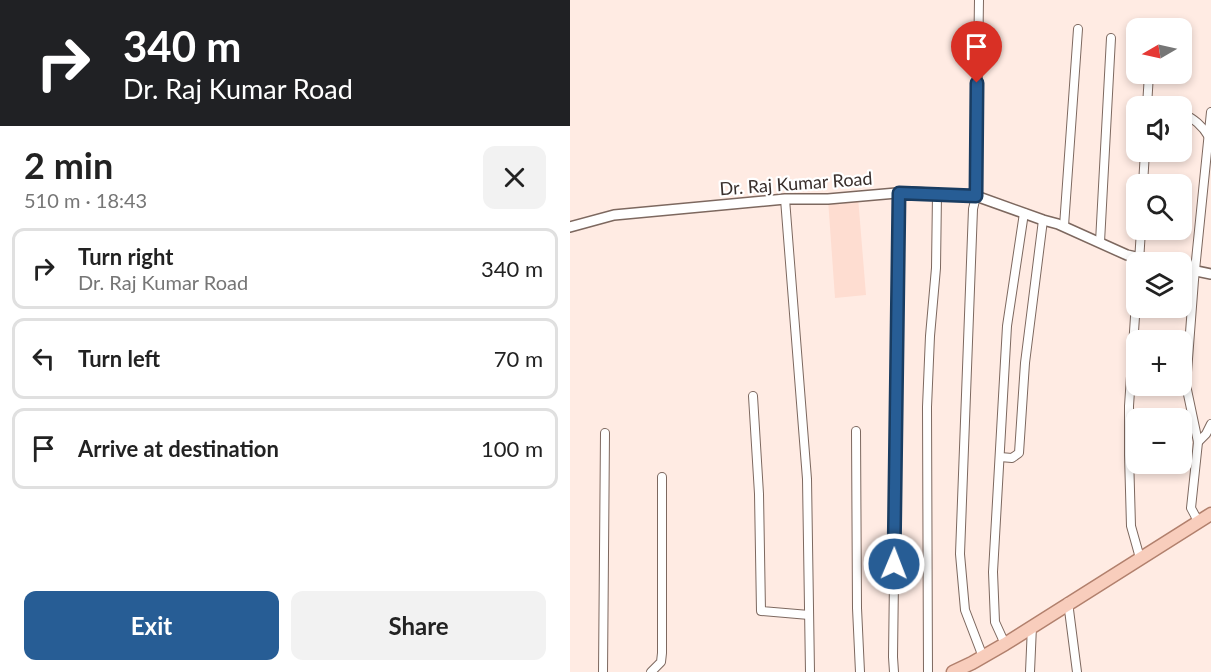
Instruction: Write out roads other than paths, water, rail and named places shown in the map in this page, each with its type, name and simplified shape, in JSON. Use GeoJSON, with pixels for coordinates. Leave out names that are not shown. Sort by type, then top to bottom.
{"type":"FeatureCollection","features":[{"type":"Feature","properties":{"kind":"main road"},"geometry":{"type":"LineString","coordinates":[[953,672],[975,664],[1068,602],[1211,514]]}},
{"type":"Feature","properties":{"kind":"street"},"geometry":{"type":"LineString","coordinates":[[975,664],[964,610],[960,554],[973,209],[976,196],[979,0]]}},
{"type":"Feature","properties":{"kind":"street"},"geometry":{"type":"LineString","coordinates":[[1064,226],[1078,29]]}},
{"type":"Feature","properties":{"kind":"street"},"geometry":{"type":"LineString","coordinates":[[1100,242],[1111,38]]}},
{"type":"Feature","properties":{"kind":"street"},"geometry":{"type":"LineString","coordinates":[[1198,521],[1191,508],[1198,442],[1186,385],[1211,112]]}},
{"type":"Feature","properties":{"kind":"street"},"geometry":{"type":"LineString","coordinates":[[1192,118],[1209,137]]}},
{"type":"Feature","properties":{"kind":"street"},"geometry":{"type":"LineString","coordinates":[[894,672],[892,657],[899,193]]}},
{"type":"Feature","properties":{"kind":"street","name":"Dr. Raj Kumar Road"},"geometry":{"type":"LineString","coordinates":[[570,227],[614,215],[784,199],[828,199],[899,193],[937,194],[976,196],[1064,226],[1126,255]]}},
{"type":"Feature","properties":{"kind":"street"},"geometry":{"type":"LineString","coordinates":[[928,672],[927,407],[936,268],[937,194]]}},
{"type":"Feature","properties":{"kind":"street"},"geometry":{"type":"LineString","coordinates":[[784,199],[807,479],[810,672]]}},
{"type":"Feature","properties":{"kind":"street"},"geometry":{"type":"LineString","coordinates":[[1005,644],[995,622],[993,572],[1007,326],[1024,213]]}},
{"type":"Feature","properties":{"kind":"street"},"geometry":{"type":"LineString","coordinates":[[1000,457],[1012,458],[1019,453],[1025,363],[1043,220]]}},
{"type":"Feature","properties":{"kind":"street"},"geometry":{"type":"LineString","coordinates":[[1192,270],[1211,274]]}},
{"type":"Feature","properties":{"kind":"street"},"geometry":{"type":"LineString","coordinates":[[1135,318],[1129,406],[1129,455],[1131,525],[1140,558]]}},
{"type":"Feature","properties":{"kind":"street"},"geometry":{"type":"LineString","coordinates":[[753,396],[759,494],[761,611],[809,615]]}},
{"type":"Feature","properties":{"kind":"street"},"geometry":{"type":"LineString","coordinates":[[1198,442],[1206,434],[1211,424]]}},
{"type":"Feature","properties":{"kind":"street"},"geometry":{"type":"LineString","coordinates":[[856,431],[860,672]]}},
{"type":"Feature","properties":{"kind":"street"},"geometry":{"type":"LineString","coordinates":[[603,672],[605,433]]}},
{"type":"Feature","properties":{"kind":"street"},"geometry":{"type":"LineString","coordinates":[[651,672],[661,662],[662,653],[662,477]]}},
{"type":"Feature","properties":{"kind":"street"},"geometry":{"type":"LineString","coordinates":[[1068,602],[1077,672]]}},
{"type":"Feature","properties":{"kind":"street"},"geometry":{"type":"LineString","coordinates":[[1030,672],[1032,625]]}}]}
